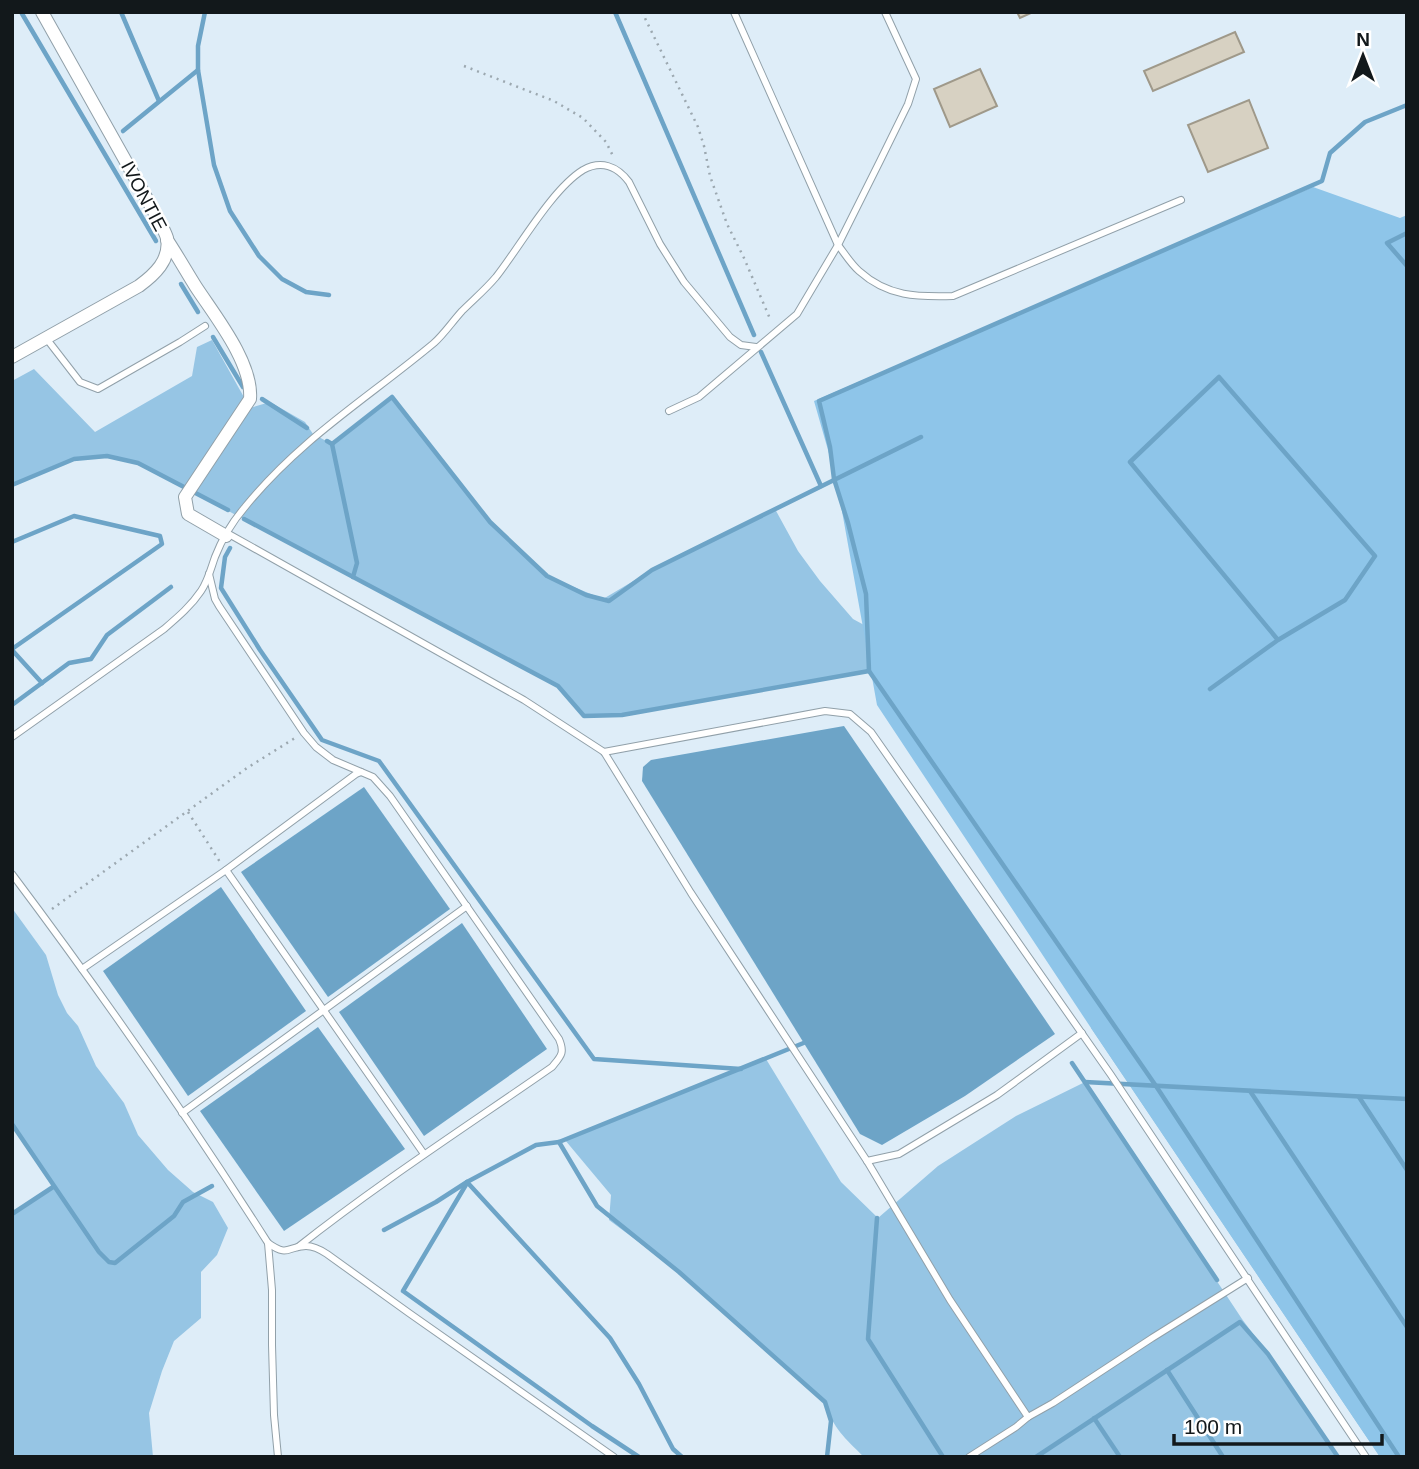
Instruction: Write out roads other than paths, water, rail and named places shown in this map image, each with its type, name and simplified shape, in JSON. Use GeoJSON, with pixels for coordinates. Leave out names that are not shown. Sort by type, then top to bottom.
{"type":"FeatureCollection","features":[{"type":"Feature","properties":{"kind":"street","name":"IVONTIE"},"geometry":{"type":"LineString","coordinates":[[12,357],[139,286],[155,274],[166,258],[167,240],[157,216],[42,12]]}},
{"type":"Feature","properties":{"kind":"street"},"geometry":{"type":"LineString","coordinates":[[167,240],[227,332],[251,385],[250,399],[185,497],[188,514],[226,534]]}},
{"type":"Feature","properties":{"kind":"lane"},"geometry":{"type":"LineString","coordinates":[[734,12],[838,245],[858,271],[883,288],[915,297],[953,296],[1181,200]]}},
{"type":"Feature","properties":{"kind":"lane"},"geometry":{"type":"LineString","coordinates":[[669,411],[699,397],[797,314],[838,245],[908,104],[916,79],[885,12]]}},
{"type":"Feature","properties":{"kind":"lane"},"geometry":{"type":"LineString","coordinates":[[12,737],[186,610],[203,589],[226,534],[246,505],[295,453],[436,341],[494,279],[568,182],[584,170],[600,164],[617,168],[623,174],[660,244],[684,282],[730,337],[741,345],[756,347]]}},
{"type":"Feature","properties":{"kind":"lane"},"geometry":{"type":"LineString","coordinates":[[46,338],[80,382],[98,389],[205,326]]}},
{"type":"Feature","properties":{"kind":"lane"},"geometry":{"type":"LineString","coordinates":[[226,534],[524,700],[604,752],[691,893],[867,1161],[950,1300],[1028,1417]]}},
{"type":"Feature","properties":{"kind":"lane"},"geometry":{"type":"LineString","coordinates":[[209,574],[219,606],[304,733],[333,760],[373,777],[390,796],[559,1039],[562,1048],[561,1056],[552,1067],[424,1154],[298,1247]]}},
{"type":"Feature","properties":{"kind":"lane"},"geometry":{"type":"LineString","coordinates":[[604,752],[825,711],[850,714],[871,732],[1082,1033],[1366,1457]]}},
{"type":"Feature","properties":{"kind":"lane"},"geometry":{"type":"LineString","coordinates":[[82,969],[226,870],[361,772]]}},
{"type":"Feature","properties":{"kind":"lane"},"geometry":{"type":"LineString","coordinates":[[226,870],[424,1154]]}},
{"type":"Feature","properties":{"kind":"lane"},"geometry":{"type":"LineString","coordinates":[[12,874],[182,1113],[268,1244],[278,1250],[306,1245],[318,1248],[614,1457]]}},
{"type":"Feature","properties":{"kind":"lane"},"geometry":{"type":"LineString","coordinates":[[182,1113],[467,906]]}},
{"type":"Feature","properties":{"kind":"lane"},"geometry":{"type":"LineString","coordinates":[[867,1161],[899,1154],[997,1095],[1082,1033]]}},
{"type":"Feature","properties":{"kind":"lane"},"geometry":{"type":"LineString","coordinates":[[268,1244],[278,1457]]}},
{"type":"Feature","properties":{"kind":"lane"},"geometry":{"type":"LineString","coordinates":[[969,1457],[1248,1278]]}},
{"type":"Feature","properties":{"kind":"waterway"},"geometry":{"type":"LineString","coordinates":[[21,12],[156,241]]}},
{"type":"Feature","properties":{"kind":"waterway"},"geometry":{"type":"LineString","coordinates":[[121,12],[159,101]]}},
{"type":"Feature","properties":{"kind":"waterway"},"geometry":{"type":"LineString","coordinates":[[205,12],[198,46],[198,70],[214,165],[230,211],[259,256],[282,279],[306,292],[329,295]]}},
{"type":"Feature","properties":{"kind":"waterway"},"geometry":{"type":"LineString","coordinates":[[615,12],[754,335]]}},
{"type":"Feature","properties":{"kind":"waterway"},"geometry":{"type":"LineString","coordinates":[[123,131],[198,70]]}},
{"type":"Feature","properties":{"kind":"waterway"},"geometry":{"type":"LineString","coordinates":[[1399,1457],[1156,1086],[869,671],[866,594],[834,479],[830,447],[819,401],[1322,181],[1330,153],[1365,122],[1407,105]]}},
{"type":"Feature","properties":{"kind":"waterway"},"geometry":{"type":"LineString","coordinates":[[1407,233],[1387,243],[1407,266]]}},
{"type":"Feature","properties":{"kind":"waterway"},"geometry":{"type":"LineString","coordinates":[[181,284],[198,312]]}},
{"type":"Feature","properties":{"kind":"waterway"},"geometry":{"type":"LineString","coordinates":[[213,337],[243,387]]}},
{"type":"Feature","properties":{"kind":"waterway"},"geometry":{"type":"LineString","coordinates":[[761,352],[821,486]]}},
{"type":"Feature","properties":{"kind":"waterway"},"geometry":{"type":"LineString","coordinates":[[1210,689],[1278,640],[1345,600],[1375,556],[1219,377],[1130,462],[1278,640]]}},
{"type":"Feature","properties":{"kind":"waterway"},"geometry":{"type":"LineString","coordinates":[[332,444],[392,397],[490,522],[547,576],[586,595],[609,601],[652,570],[921,437]]}},
{"type":"Feature","properties":{"kind":"waterway"},"geometry":{"type":"LineString","coordinates":[[262,399],[307,428]]}},
{"type":"Feature","properties":{"kind":"waterway"},"geometry":{"type":"LineString","coordinates":[[327,441],[332,444],[357,563],[353,577]]}},
{"type":"Feature","properties":{"kind":"waterway"},"geometry":{"type":"LineString","coordinates":[[12,485],[74,459],[107,456],[138,463],[228,510]]}},
{"type":"Feature","properties":{"kind":"waterway"},"geometry":{"type":"LineString","coordinates":[[12,542],[74,516],[160,536],[162,544],[12,649]]}},
{"type":"Feature","properties":{"kind":"waterway"},"geometry":{"type":"LineString","coordinates":[[244,519],[558,686],[584,716],[622,715],[869,671]]}},
{"type":"Feature","properties":{"kind":"waterway"},"geometry":{"type":"LineString","coordinates":[[230,548],[225,557],[221,588],[322,740],[379,761],[594,1059],[741,1069]]}},
{"type":"Feature","properties":{"kind":"waterway"},"geometry":{"type":"LineString","coordinates":[[12,705],[69,663],[91,659],[107,635],[171,587]]}},
{"type":"Feature","properties":{"kind":"waterway"},"geometry":{"type":"LineString","coordinates":[[12,650],[42,683]]}},
{"type":"Feature","properties":{"kind":"waterway"},"geometry":{"type":"LineString","coordinates":[[384,1230],[536,1145],[559,1142],[806,1042]]}},
{"type":"Feature","properties":{"kind":"waterway"},"geometry":{"type":"LineString","coordinates":[[1072,1063],[1217,1280]]}},
{"type":"Feature","properties":{"kind":"waterway"},"geometry":{"type":"LineString","coordinates":[[1085,1082],[1407,1099]]}},
{"type":"Feature","properties":{"kind":"waterway"},"geometry":{"type":"LineString","coordinates":[[1250,1091],[1407,1327]]}},
{"type":"Feature","properties":{"kind":"waterway"},"geometry":{"type":"LineString","coordinates":[[1359,1097],[1407,1170]]}},
{"type":"Feature","properties":{"kind":"waterway"},"geometry":{"type":"LineString","coordinates":[[12,1124],[99,1252],[109,1262],[115,1263],[174,1216],[183,1202],[212,1186]]}},
{"type":"Feature","properties":{"kind":"waterway"},"geometry":{"type":"LineString","coordinates":[[559,1142],[597,1206],[679,1272],[825,1402],[831,1421],[827,1457]]}},
{"type":"Feature","properties":{"kind":"waterway"},"geometry":{"type":"LineString","coordinates":[[467,1182],[610,1338],[639,1384],[673,1449],[682,1457]]}},
{"type":"Feature","properties":{"kind":"waterway"},"geometry":{"type":"LineString","coordinates":[[467,1183],[403,1291],[639,1457]]}},
{"type":"Feature","properties":{"kind":"waterway"},"geometry":{"type":"LineString","coordinates":[[12,1214],[53,1187]]}},
{"type":"Feature","properties":{"kind":"waterway"},"geometry":{"type":"LineString","coordinates":[[877,1218],[868,1339],[943,1457]]}},
{"type":"Feature","properties":{"kind":"waterway"},"geometry":{"type":"LineString","coordinates":[[1036,1457],[1240,1322],[1268,1354],[1338,1457]]}},
{"type":"Feature","properties":{"kind":"waterway"},"geometry":{"type":"LineString","coordinates":[[1167,1370],[1223,1457]]}},
{"type":"Feature","properties":{"kind":"waterway"},"geometry":{"type":"LineString","coordinates":[[1094,1418],[1120,1457]]}}]}
